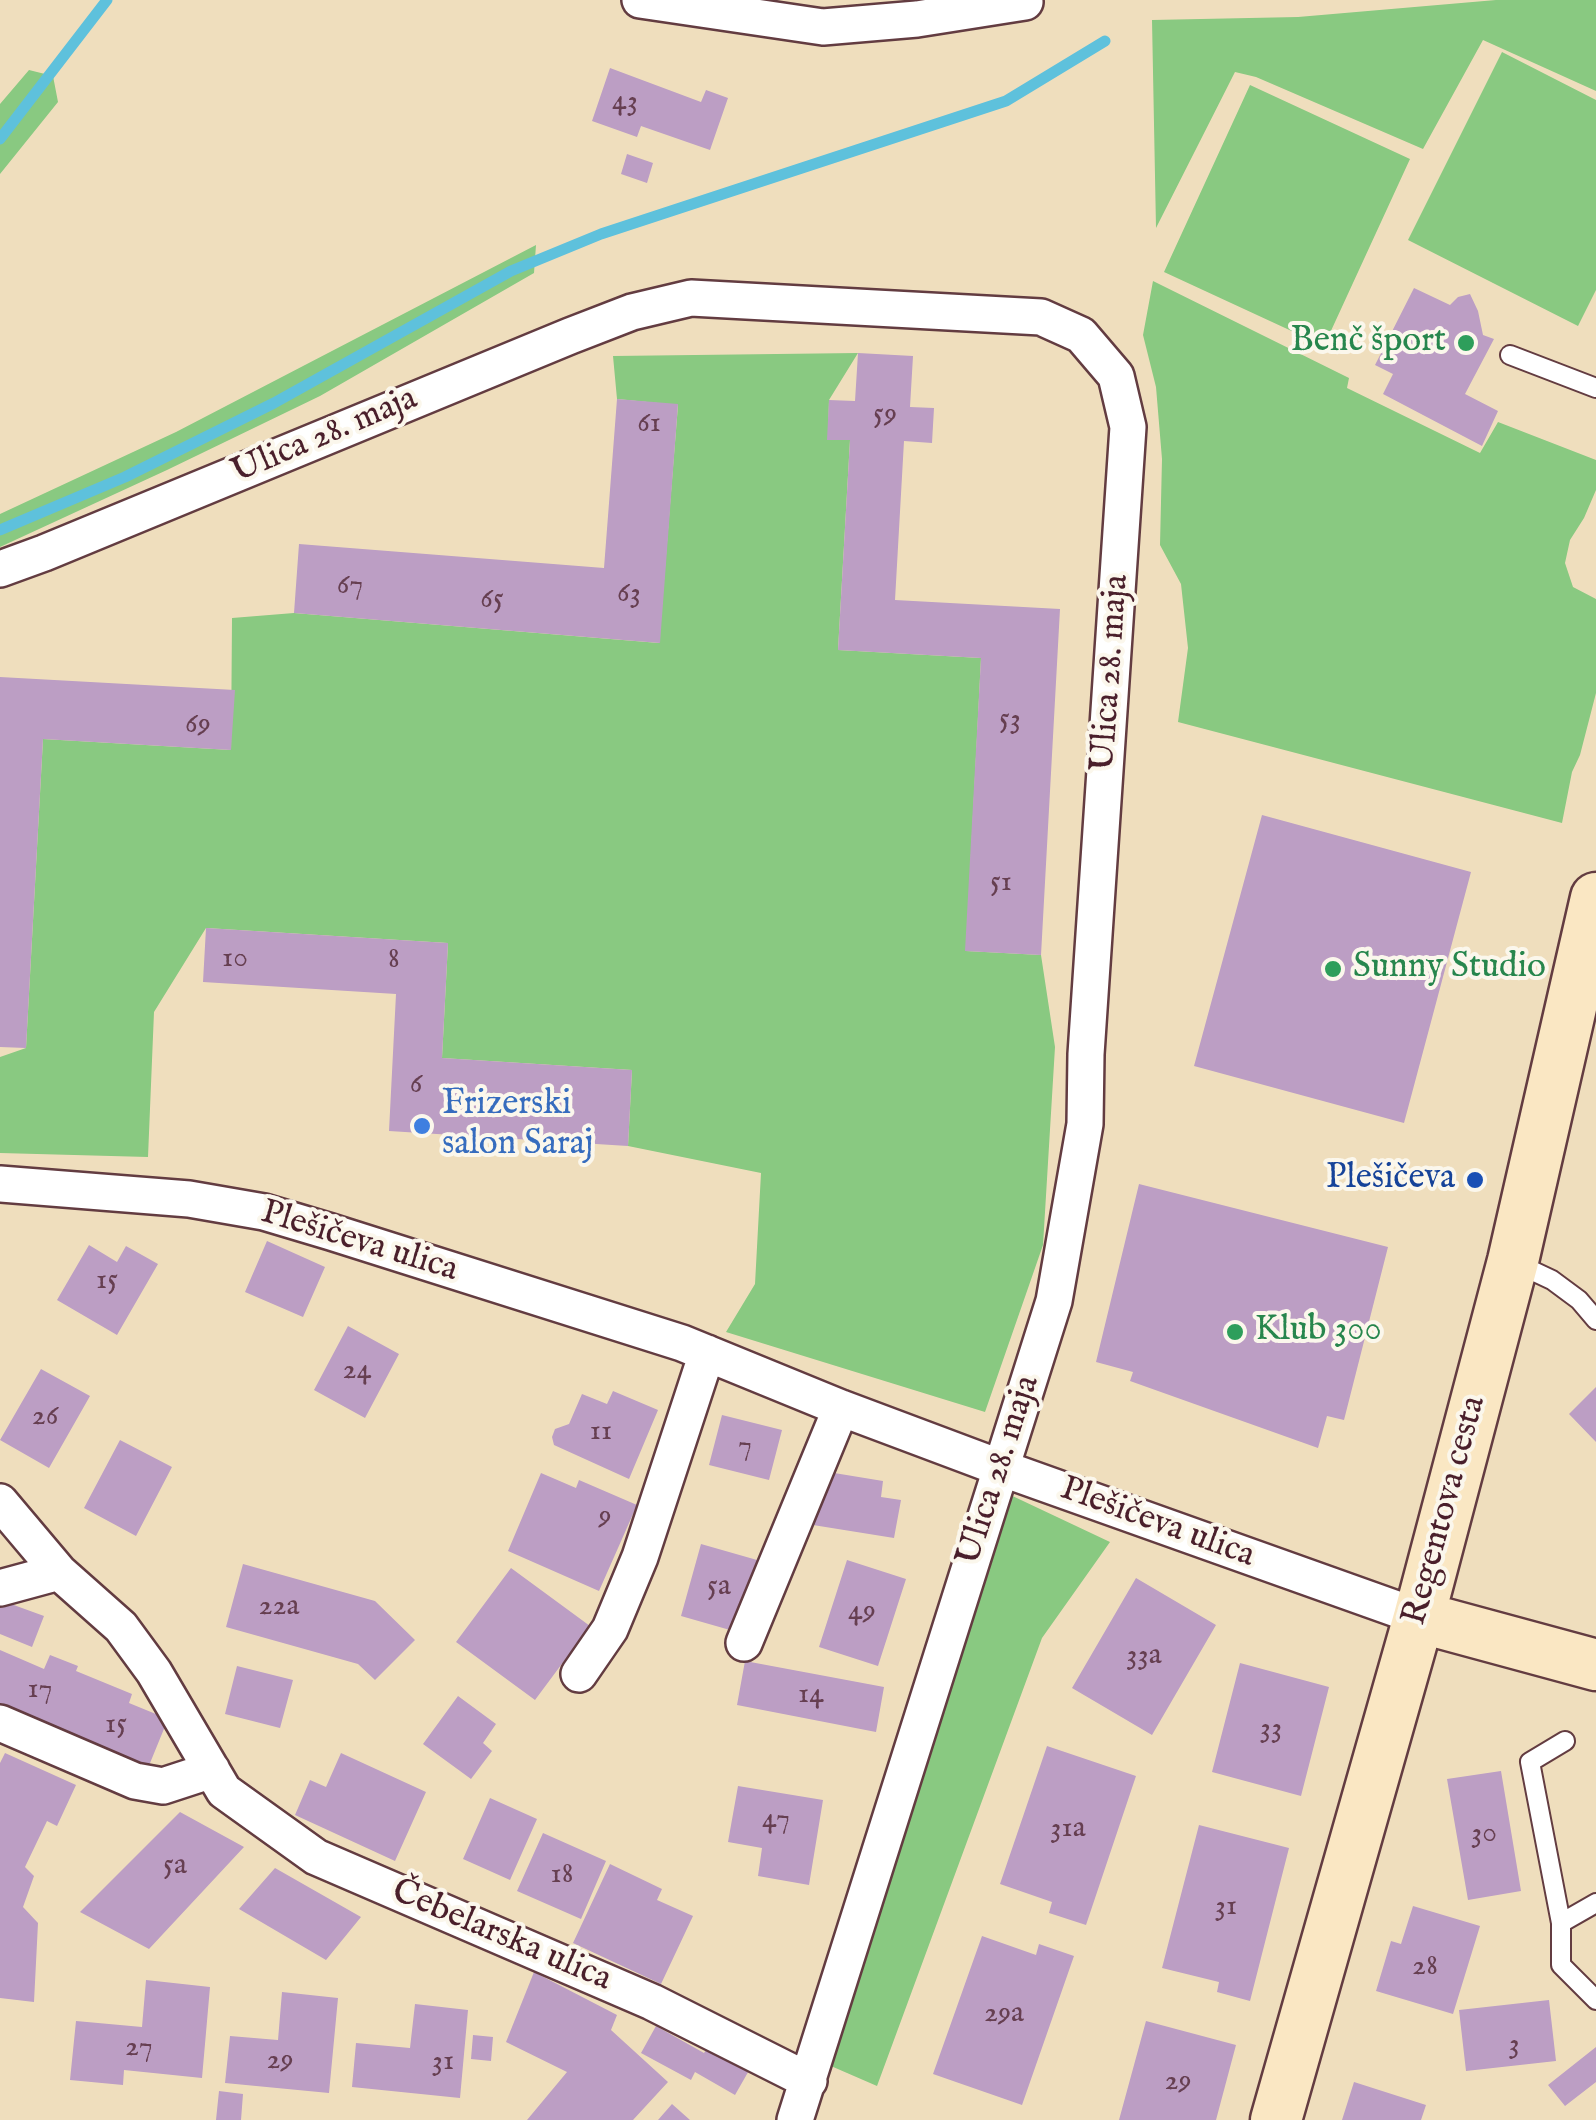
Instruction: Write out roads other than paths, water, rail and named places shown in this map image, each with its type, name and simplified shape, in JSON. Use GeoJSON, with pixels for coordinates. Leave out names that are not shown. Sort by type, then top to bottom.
{"type":"FeatureCollection","features":[{"type":"Feature","properties":{"kind":"street"},"geometry":{"type":"LineString","coordinates":[[640,0],[823,27],[918,19],[1025,2]]}},
{"type":"Feature","properties":{"kind":"street","name":"Ulica 28. maja"},"geometry":{"type":"LineString","coordinates":[[0,569],[570,336],[632,312],[691,298],[1041,318],[1081,335],[1116,376],[1128,427],[1084,1124],[1054,1301],[795,2120]]}},
{"type":"Feature","properties":{"kind":"street","name":"Regentova cesta"},"geometry":{"type":"LineString","coordinates":[[1276,2120],[1419,1617],[1512,1261],[1592,926]]}},
{"type":"Feature","properties":{"kind":"street","name":"Plešičeva ulica"},"geometry":{"type":"LineString","coordinates":[[0,1184],[188,1199],[264,1212],[682,1343],[1001,1468],[1419,1617]]}},
{"type":"Feature","properties":{"kind":"street"},"geometry":{"type":"LineString","coordinates":[[579,1674],[610,1629],[640,1557],[706,1353]]}},
{"type":"Feature","properties":{"kind":"street"},"geometry":{"type":"LineString","coordinates":[[744,1643],[840,1408]]}},
{"type":"Feature","properties":{"kind":"street","name":"Čebelarska ulica"},"geometry":{"type":"LineString","coordinates":[[0,1502],[59,1572],[121,1628],[154,1672],[224,1791],[316,1858],[652,2002],[808,2081]]}},
{"type":"Feature","properties":{"kind":"street"},"geometry":{"type":"LineString","coordinates":[[0,1588],[59,1572]]}},
{"type":"Feature","properties":{"kind":"street"},"geometry":{"type":"LineString","coordinates":[[1419,1617],[1596,1665]]}},
{"type":"Feature","properties":{"kind":"street"},"geometry":{"type":"LineString","coordinates":[[0,1722],[134,1781],[164,1786],[212,1770]]}},
{"type":"Feature","properties":{"kind":"lane"},"geometry":{"type":"LineString","coordinates":[[1510,355],[1596,388]]}},
{"type":"Feature","properties":{"kind":"lane"},"geometry":{"type":"LineString","coordinates":[[1512,1261],[1552,1280],[1580,1300],[1596,1320]]}},
{"type":"Feature","properties":{"kind":"lane"},"geometry":{"type":"LineString","coordinates":[[1565,1742],[1530,1762],[1561,1923],[1561,1965],[1596,2000]]}},
{"type":"Feature","properties":{"kind":"lane"},"geometry":{"type":"LineString","coordinates":[[1561,1923],[1596,1903]]}},
{"type":"Feature","properties":{"kind":"waterway"},"geometry":{"type":"LineString","coordinates":[[0,139],[107,0]]}},
{"type":"Feature","properties":{"kind":"waterway"},"geometry":{"type":"LineString","coordinates":[[0,530],[125,477],[274,403],[511,271],[601,234],[1006,101],[1105,41]]}},
{"type":"Feature","properties":{"kind":"place","name":"Benč šport"},"geometry":{"type":"Point","coordinates":[1466,343]}},
{"type":"Feature","properties":{"kind":"place","name":"Sunny Studio"},"geometry":{"type":"Point","coordinates":[1333,969]}},
{"type":"Feature","properties":{"kind":"place","name":"Frizerski salon Saraj"},"geometry":{"type":"Point","coordinates":[422,1126]}},
{"type":"Feature","properties":{"kind":"place","name":"Plešičeva"},"geometry":{"type":"Point","coordinates":[1475,1180]}},
{"type":"Feature","properties":{"kind":"place","name":"Klub 300"},"geometry":{"type":"Point","coordinates":[1235,1332]}}]}
